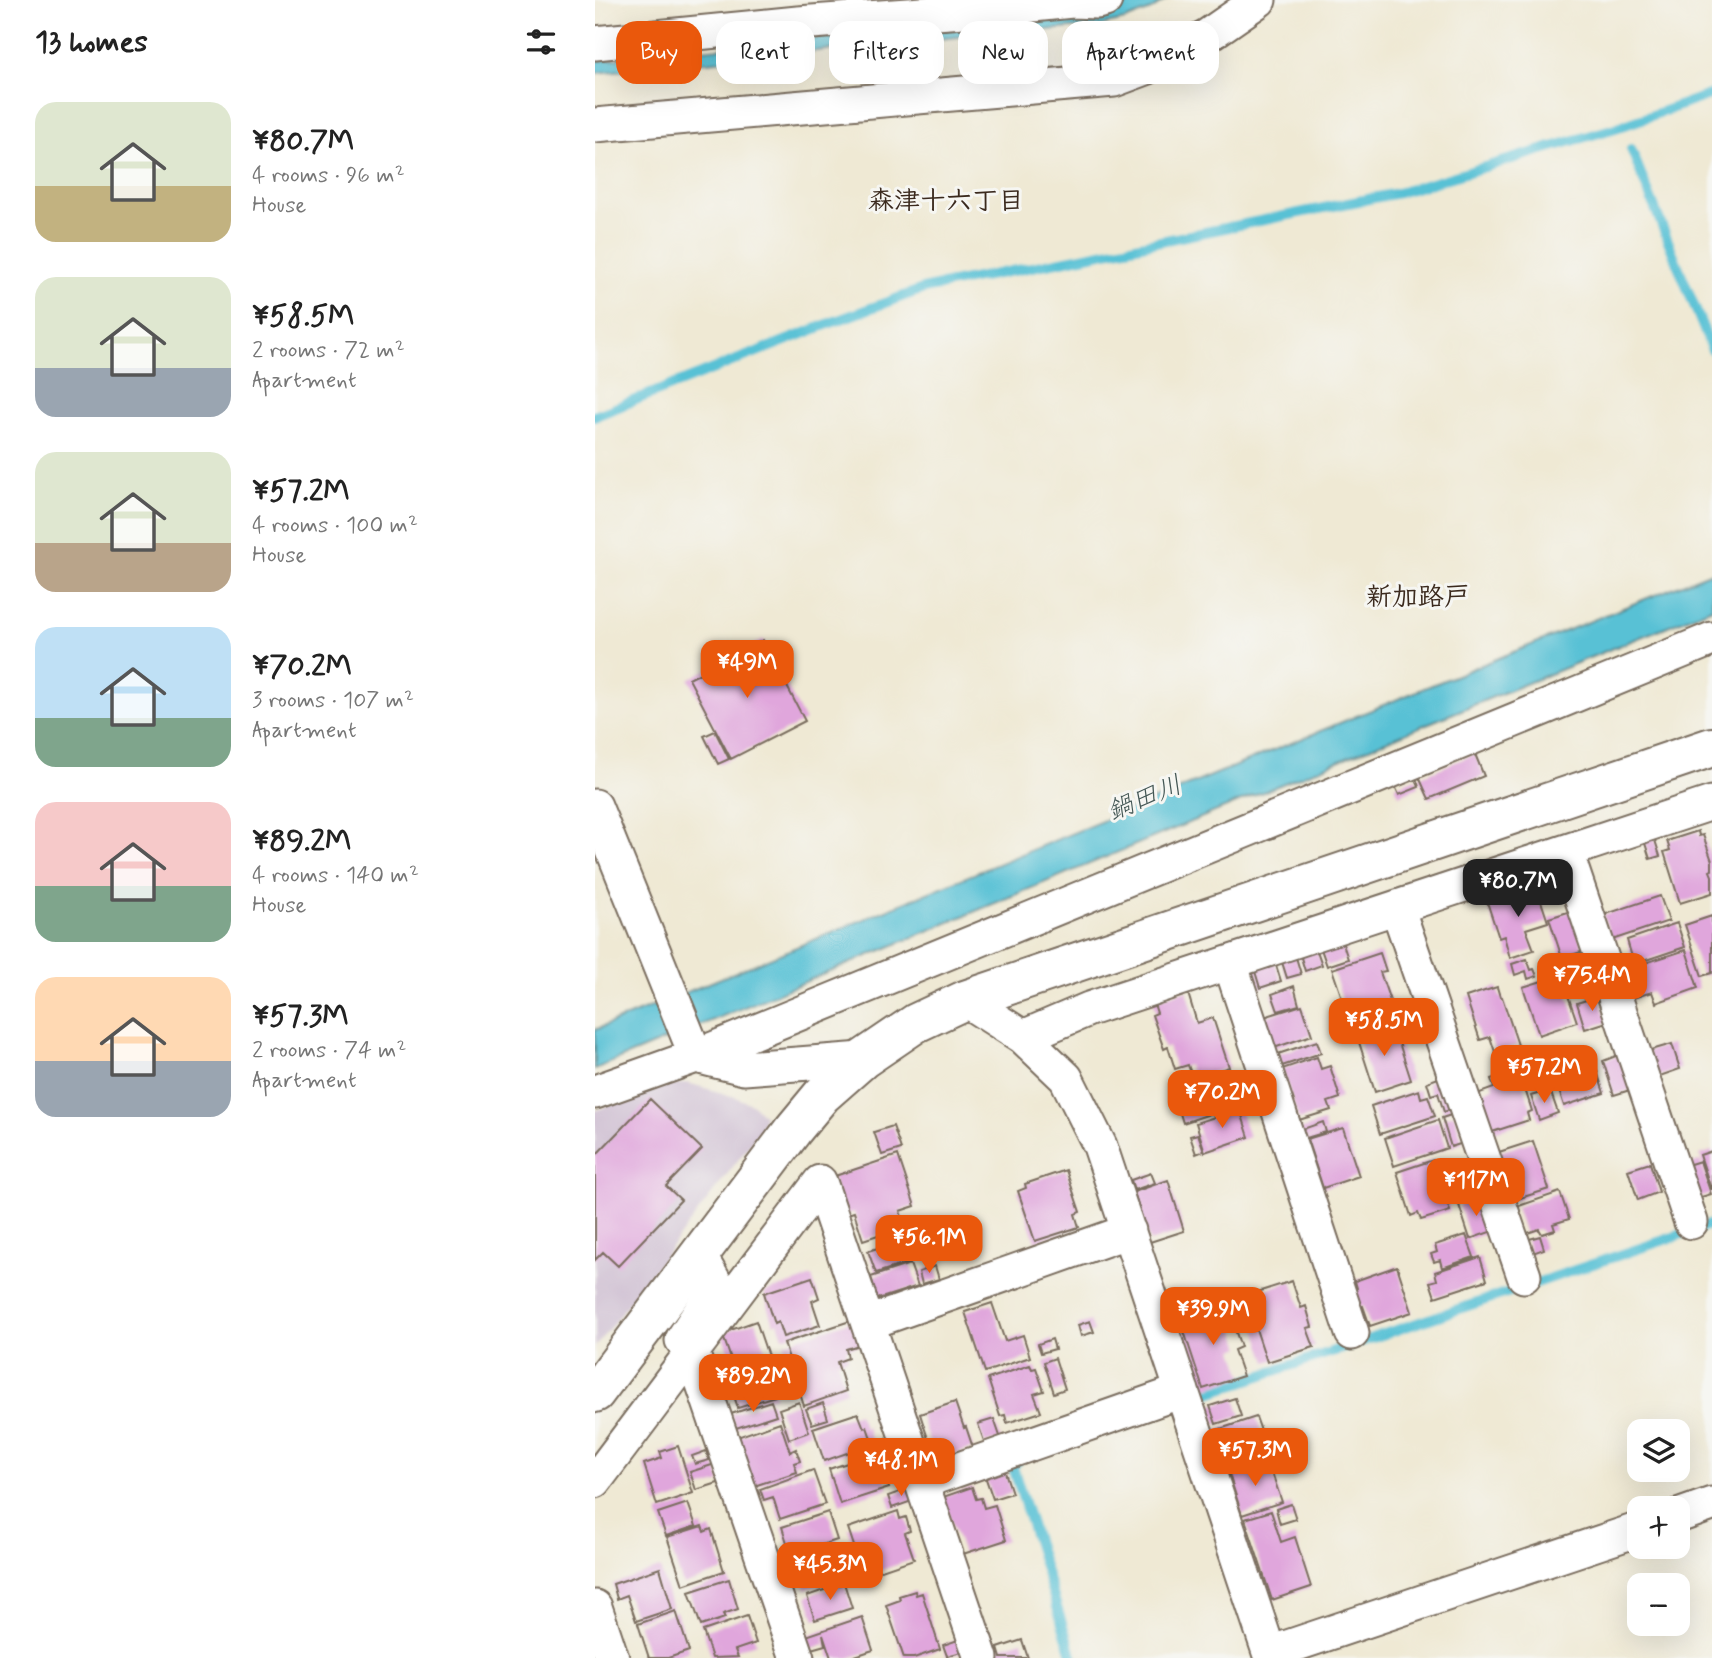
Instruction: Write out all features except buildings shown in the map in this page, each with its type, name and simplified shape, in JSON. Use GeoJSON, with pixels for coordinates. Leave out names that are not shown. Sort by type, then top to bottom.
{"type":"FeatureCollection","features":[{"type":"Feature","properties":{"kind":"street"},"geometry":{"type":"LineString","coordinates":[[595,43],[798,23],[1105,0]]}},
{"type":"Feature","properties":{"kind":"street"},"geometry":{"type":"LineString","coordinates":[[595,125],[1114,80],[1146,68],[1207,36],[1259,0]]}},
{"type":"Feature","properties":{"kind":"street"},"geometry":{"type":"LineString","coordinates":[[595,1092],[693,1049],[1712,639]]}},
{"type":"Feature","properties":{"kind":"street"},"geometry":{"type":"LineString","coordinates":[[595,1393],[822,1095],[863,1059],[916,1023],[965,1000],[1712,747]]}},
{"type":"Feature","properties":{"kind":"street"},"geometry":{"type":"LineString","coordinates":[[1023,1037],[1089,1009],[1712,803]]}},
{"type":"Feature","properties":{"kind":"street"},"geometry":{"type":"LineString","coordinates":[[595,806],[693,1049],[744,1068],[863,1059]]}},
{"type":"Feature","properties":{"kind":"street"},"geometry":{"type":"LineString","coordinates":[[1566,852],[1691,1222]]}},
{"type":"Feature","properties":{"kind":"street"},"geometry":{"type":"LineString","coordinates":[[1397,907],[1524,1276]]}},
{"type":"Feature","properties":{"kind":"street"},"geometry":{"type":"LineString","coordinates":[[1230,963],[1352,1333]]}},
{"type":"Feature","properties":{"kind":"street"},"geometry":{"type":"LineString","coordinates":[[965,1000],[1023,1037],[1066,1078],[1100,1146],[1271,1656],[1627,1533]]}},
{"type":"Feature","properties":{"kind":"street"},"geometry":{"type":"LineString","coordinates":[[595,1481],[820,1182],[981,1658]]}},
{"type":"Feature","properties":{"kind":"street"},"geometry":{"type":"LineString","coordinates":[[868,1323],[1129,1231]]}},
{"type":"Feature","properties":{"kind":"street"},"geometry":{"type":"LineString","coordinates":[[699,1255],[717,1286],[682,1340],[692,1352],[797,1658]]}},
{"type":"Feature","properties":{"kind":"street"},"geometry":{"type":"LineString","coordinates":[[922,1482],[1182,1391]]}},
{"type":"Feature","properties":{"kind":"street"},"geometry":{"type":"LineString","coordinates":[[1690,1512],[1712,1504]]}},
{"type":"Feature","properties":{"kind":"street"},"geometry":{"type":"LineString","coordinates":[[595,1607],[612,1658]]}},
{"type":"Feature","properties":{"kind":"shaded area"},"geometry":{"type":"Polygon","coordinates":[[[688,1083],[754,1105],[764,1116],[761,1130],[595,1347],[595,1111],[655,1087],[688,1083]]]}},
{"type":"Feature","properties":{"kind":"water"},"geometry":{"type":"Polygon","coordinates":[[[1138,0],[1166,0],[1151,10],[1125,20],[1062,21],[1062,29],[1048,30],[1048,21],[981,21],[1077,11],[1100,12],[1138,0]]]}},
{"type":"Feature","properties":{"kind":"water"},"geometry":{"type":"Polygon","coordinates":[[[958,23],[958,37],[944,38],[944,25],[958,23]]]}},
{"type":"Feature","properties":{"kind":"water"},"geometry":{"type":"Polygon","coordinates":[[[829,37],[829,50],[815,51],[815,38],[829,37]]]}},
{"type":"Feature","properties":{"kind":"water"},"geometry":{"type":"Polygon","coordinates":[[[716,48],[716,61],[702,62],[702,50],[716,48]]]}},
{"type":"Feature","properties":{"kind":"water"},"geometry":{"type":"Polygon","coordinates":[[[616,59],[616,71],[595,73],[595,61],[616,59]]]}},
{"type":"Feature","properties":{"kind":"water"},"geometry":{"type":"Polygon","coordinates":[[[1712,572],[1712,608],[595,1069],[595,1030],[1712,572]]]}},
{"type":"Feature","properties":{"kind":"waterway"},"geometry":{"type":"LineString","coordinates":[[595,416],[923,289],[1398,193],[1622,126],[1712,94]]}},
{"type":"Feature","properties":{"kind":"waterway"},"geometry":{"type":"LineString","coordinates":[[1631,149],[1712,350]]}},
{"type":"Feature","properties":{"kind":"waterway"},"geometry":{"type":"LineString","coordinates":[[1197,1397],[1712,1224]]}},
{"type":"Feature","properties":{"kind":"waterway"},"geometry":{"type":"LineString","coordinates":[[1017,1462],[1012,1464],[1073,1658]]}},
{"type":"Feature","properties":{"kind":"district","name":"森津十六丁目"},"geometry":{"type":"Point","coordinates":[946,202]}},
{"type":"Feature","properties":{"kind":"district","name":"新加路戸"},"geometry":{"type":"Point","coordinates":[1418,598]}},
{"type":"Feature","properties":{"kind":"water label","name":"鍋田川"},"geometry":{"type":"Point","coordinates":[1145,799]}}]}
